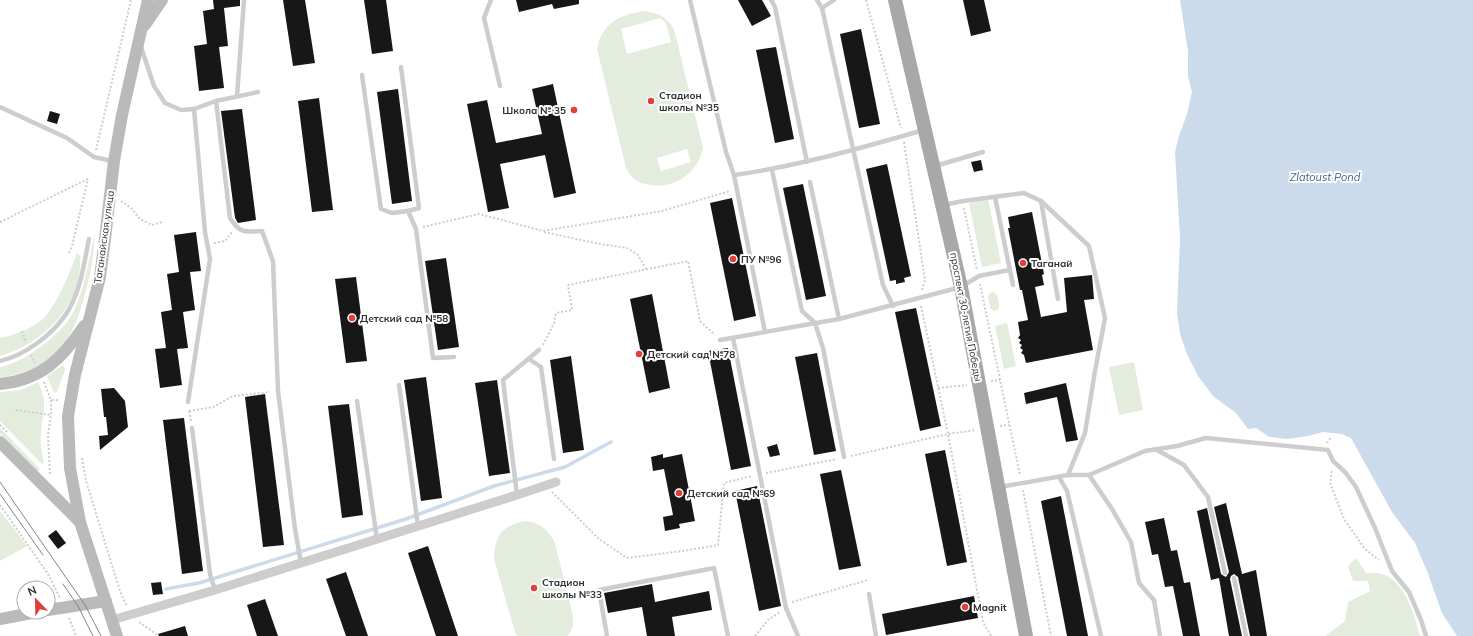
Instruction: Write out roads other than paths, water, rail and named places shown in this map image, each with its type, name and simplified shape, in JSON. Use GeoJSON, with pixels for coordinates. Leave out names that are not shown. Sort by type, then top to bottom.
{"type":"FeatureCollection","features":[{"type":"Feature","properties":{"kind":"main road","name":"Таганайская улица"},"geometry":{"type":"LineString","coordinates":[[117,636],[80,522],[70,468],[68,433],[70,401],[88,320],[100,277],[114,161],[122,115],[148,0]]}},
{"type":"Feature","properties":{"kind":"main road"},"geometry":{"type":"LineString","coordinates":[[142,29],[162,0]]}},
{"type":"Feature","properties":{"kind":"main road","name":"проспект 30-летия Победы"},"geometry":{"type":"LineString","coordinates":[[895,0],[961,287],[1026,636]]}},
{"type":"Feature","properties":{"kind":"main road"},"geometry":{"type":"LineString","coordinates":[[0,384],[20,381],[39,373],[60,358],[75,340],[88,320]]}},
{"type":"Feature","properties":{"kind":"main road"},"geometry":{"type":"LineString","coordinates":[[0,442],[80,522]]}},
{"type":"Feature","properties":{"kind":"main road"},"geometry":{"type":"LineString","coordinates":[[56,609],[106,601]]}},
{"type":"Feature","properties":{"kind":"main road"},"geometry":{"type":"LineString","coordinates":[[0,619],[16,616]]}},
{"type":"Feature","properties":{"kind":"street"},"geometry":{"type":"LineString","coordinates":[[112,620],[215,590],[556,482]]}},
{"type":"Feature","properties":{"kind":"lane"},"geometry":{"type":"LineString","coordinates":[[237,96],[244,0]]}},
{"type":"Feature","properties":{"kind":"lane"},"geometry":{"type":"LineString","coordinates":[[490,0],[484,18],[500,86]]}},
{"type":"Feature","properties":{"kind":"lane"},"geometry":{"type":"LineString","coordinates":[[690,0],[726,152],[734,175],[764,332]]}},
{"type":"Feature","properties":{"kind":"lane"},"geometry":{"type":"LineString","coordinates":[[771,0],[775,7],[807,162]]}},
{"type":"Feature","properties":{"kind":"lane"},"geometry":{"type":"LineString","coordinates":[[817,0],[822,8],[883,285],[893,306]]}},
{"type":"Feature","properties":{"kind":"lane"},"geometry":{"type":"LineString","coordinates":[[822,8],[834,0]]}},
{"type":"Feature","properties":{"kind":"lane"},"geometry":{"type":"LineString","coordinates":[[139,42],[154,86],[165,103],[181,110],[194,109],[216,101],[258,92]]}},
{"type":"Feature","properties":{"kind":"lane"},"geometry":{"type":"LineString","coordinates":[[362,75],[381,208],[392,213],[408,211],[419,208],[401,67]]}},
{"type":"Feature","properties":{"kind":"lane"},"geometry":{"type":"LineString","coordinates":[[216,101],[230,218],[236,228],[246,232],[262,230],[273,261],[278,391],[295,529],[301,563]]}},
{"type":"Feature","properties":{"kind":"lane"},"geometry":{"type":"LineString","coordinates":[[0,107],[67,138],[94,157],[114,161]]}},
{"type":"Feature","properties":{"kind":"lane"},"geometry":{"type":"LineString","coordinates":[[188,402],[210,259],[194,109]]}},
{"type":"Feature","properties":{"kind":"lane"},"geometry":{"type":"LineString","coordinates":[[734,175],[772,170],[807,162],[925,130]]}},
{"type":"Feature","properties":{"kind":"lane"},"geometry":{"type":"LineString","coordinates":[[934,167],[983,152]]}},
{"type":"Feature","properties":{"kind":"lane"},"geometry":{"type":"LineString","coordinates":[[772,170],[802,311],[815,323],[822,348],[844,457]]}},
{"type":"Feature","properties":{"kind":"lane"},"geometry":{"type":"LineString","coordinates":[[810,182],[839,319]]}},
{"type":"Feature","properties":{"kind":"lane"},"geometry":{"type":"LineString","coordinates":[[942,205],[963,200],[1024,193],[1041,201],[1089,246],[1105,318],[1085,433],[1068,475]]}},
{"type":"Feature","properties":{"kind":"lane"},"geometry":{"type":"LineString","coordinates":[[995,197],[1012,285]]}},
{"type":"Feature","properties":{"kind":"lane"},"geometry":{"type":"LineString","coordinates":[[1041,201],[1058,298]]}},
{"type":"Feature","properties":{"kind":"lane"},"geometry":{"type":"LineString","coordinates":[[408,211],[416,229],[433,358],[454,357]]}},
{"type":"Feature","properties":{"kind":"lane"},"geometry":{"type":"LineString","coordinates":[[0,361],[8,359],[28,349],[46,337],[59,325],[68,313],[80,282],[89,239]]}},
{"type":"Feature","properties":{"kind":"lane"},"geometry":{"type":"LineString","coordinates":[[720,340],[839,319],[893,306],[919,297],[961,287],[979,276],[1009,270]]}},
{"type":"Feature","properties":{"kind":"lane"},"geometry":{"type":"LineString","coordinates":[[733,338],[786,608],[798,636]]}},
{"type":"Feature","properties":{"kind":"lane"},"geometry":{"type":"LineString","coordinates":[[517,495],[503,380],[539,350]]}},
{"type":"Feature","properties":{"kind":"lane"},"geometry":{"type":"LineString","coordinates":[[529,359],[541,367],[554,459]]}},
{"type":"Feature","properties":{"kind":"lane"},"geometry":{"type":"LineString","coordinates":[[399,385],[418,526]]}},
{"type":"Feature","properties":{"kind":"lane"},"geometry":{"type":"LineString","coordinates":[[357,401],[377,539]]}},
{"type":"Feature","properties":{"kind":"lane"},"geometry":{"type":"LineString","coordinates":[[192,428],[210,574],[215,590]]}},
{"type":"Feature","properties":{"kind":"lane"},"geometry":{"type":"LineString","coordinates":[[998,488],[1068,475],[1089,475],[1145,451],[1177,446],[1206,438],[1328,450],[1333,461],[1345,472],[1356,487],[1375,528],[1392,571],[1409,592],[1426,636]]}},
{"type":"Feature","properties":{"kind":"lane"},"geometry":{"type":"LineString","coordinates":[[1155,449],[1184,465],[1208,498],[1225,572]]}},
{"type":"Feature","properties":{"kind":"lane"},"geometry":{"type":"LineString","coordinates":[[1089,475],[1112,509],[1131,542],[1139,583],[1154,600],[1160,636]]}},
{"type":"Feature","properties":{"kind":"lane"},"geometry":{"type":"LineString","coordinates":[[1059,477],[1067,491],[1101,636]]}},
{"type":"Feature","properties":{"kind":"lane"},"geometry":{"type":"LineString","coordinates":[[607,636],[599,590],[714,568],[728,636]]}},
{"type":"Feature","properties":{"kind":"lane"},"geometry":{"type":"LineString","coordinates":[[1234,578],[1246,636]]}},
{"type":"Feature","properties":{"kind":"lane"},"geometry":{"type":"LineString","coordinates":[[869,594],[876,636]]}},
{"type":"Feature","properties":{"kind":"water","name":"Zlatoust Pond"},"geometry":{"type":"Polygon","coordinates":[[[1180,0],[1473,0],[1473,636],[1457,636],[1442,613],[1415,543],[1392,512],[1351,438],[1342,434],[1323,432],[1287,439],[1269,437],[1256,428],[1248,429],[1236,413],[1213,396],[1198,376],[1187,354],[1180,334],[1177,313],[1180,238],[1175,152],[1192,92],[1188,76],[1188,51],[1180,0]]]}},
{"type":"Feature","properties":{"kind":"waterway"},"geometry":{"type":"LineString","coordinates":[[166,589],[199,583],[406,519],[494,486],[565,467],[611,442]]}},
{"type":"Feature","properties":{"kind":"tram line"},"geometry":{"type":"LineString","coordinates":[[0,482],[85,605],[101,636]]}},
{"type":"Feature","properties":{"kind":"tram line"},"geometry":{"type":"LineString","coordinates":[[0,494],[43,555]]}},
{"type":"Feature","properties":{"kind":"tram line"},"geometry":{"type":"LineString","coordinates":[[63,584],[78,606],[93,636]]}},
{"type":"Feature","properties":{"kind":"place","name":"Стадион школы №35"},"geometry":{"type":"Point","coordinates":[651,101]}},
{"type":"Feature","properties":{"kind":"place","name":"Школа № 35"},"geometry":{"type":"Point","coordinates":[574,110]}},
{"type":"Feature","properties":{"kind":"place","name":"ПУ №96"},"geometry":{"type":"Point","coordinates":[733,259]}},
{"type":"Feature","properties":{"kind":"place","name":"Таганай"},"geometry":{"type":"Point","coordinates":[1023,263]}},
{"type":"Feature","properties":{"kind":"place","name":"Детский сад №58"},"geometry":{"type":"Point","coordinates":[352,318]}},
{"type":"Feature","properties":{"kind":"place","name":"Детский сад №78"},"geometry":{"type":"Point","coordinates":[639,354]}},
{"type":"Feature","properties":{"kind":"place","name":"Детский сад №69"},"geometry":{"type":"Point","coordinates":[679,493]}},
{"type":"Feature","properties":{"kind":"place","name":"Стадион школы №33"},"geometry":{"type":"Point","coordinates":[534,588]}},
{"type":"Feature","properties":{"kind":"place","name":"Magnit"},"geometry":{"type":"Point","coordinates":[965,607]}}]}
